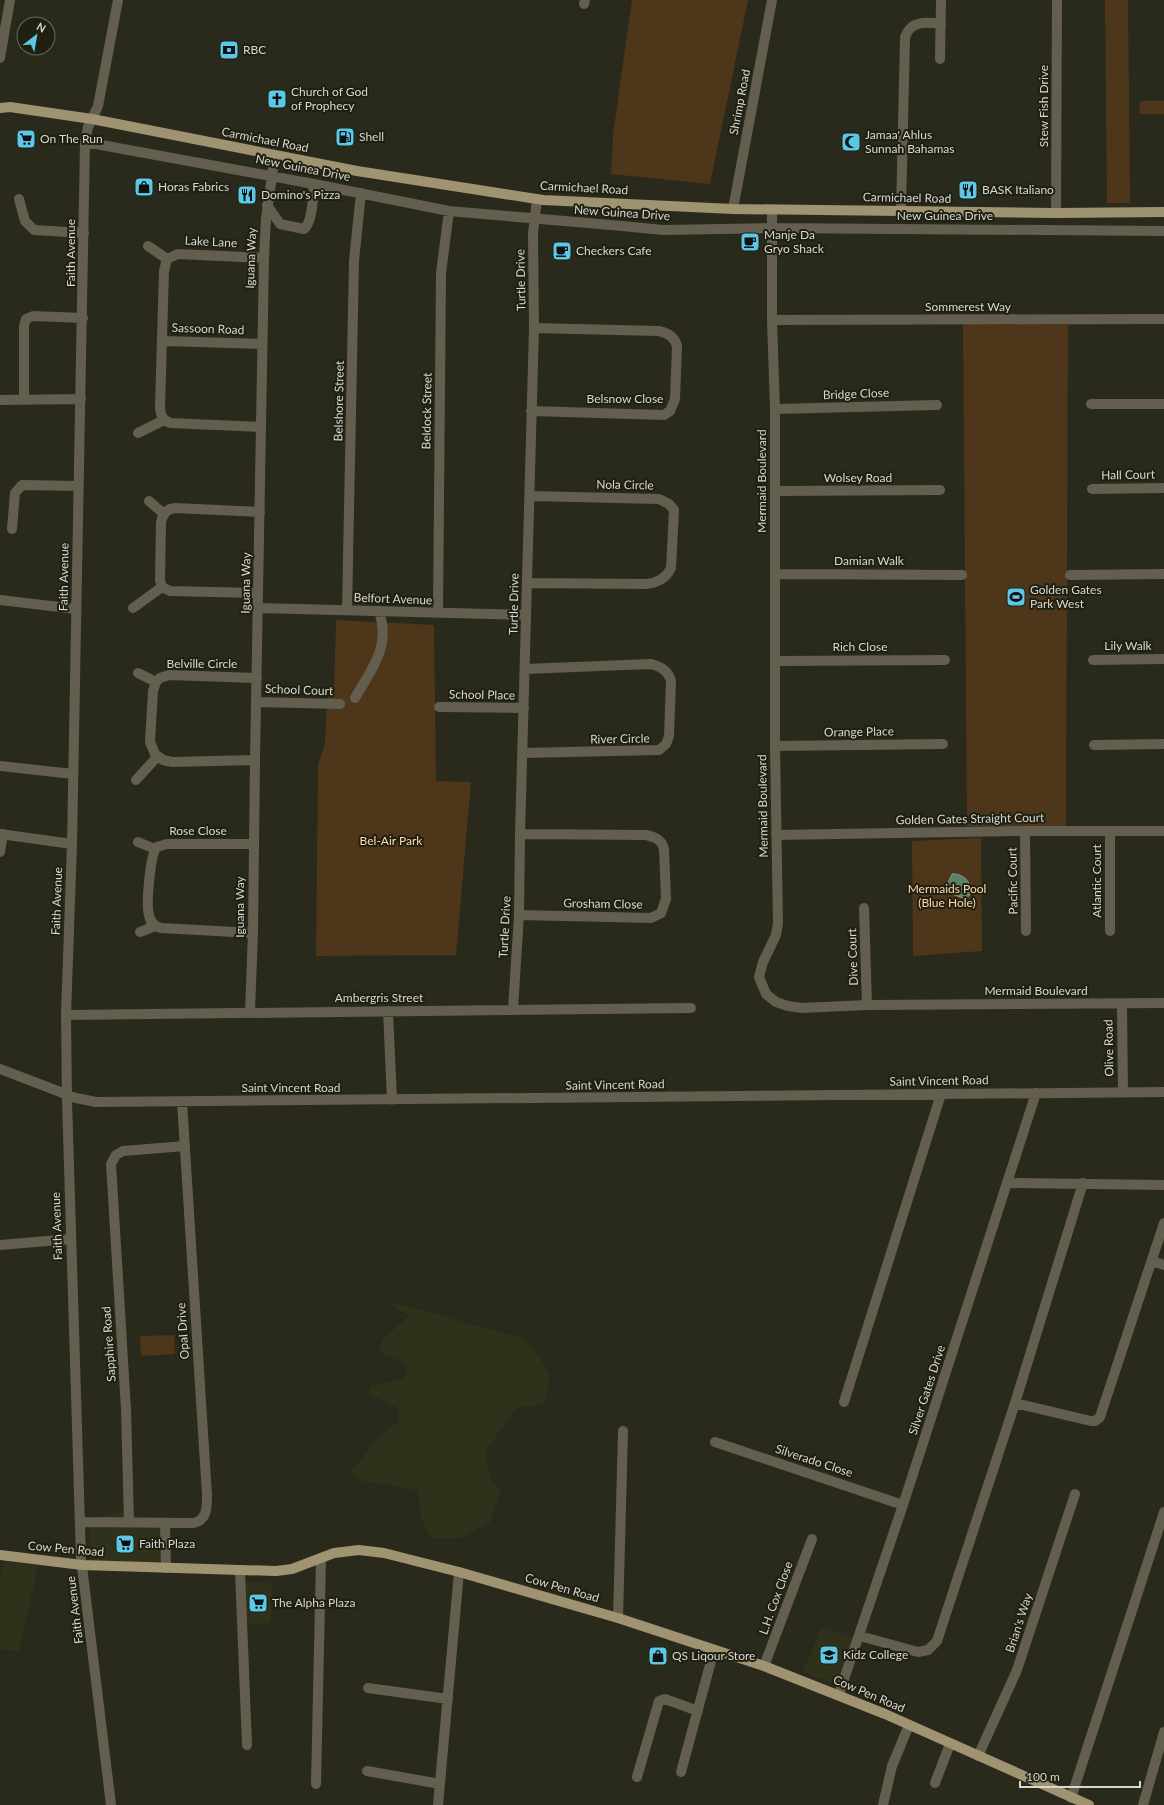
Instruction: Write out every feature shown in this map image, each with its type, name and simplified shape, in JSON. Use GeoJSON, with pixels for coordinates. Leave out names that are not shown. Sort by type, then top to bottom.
{"type":"FeatureCollection","features":[{"type":"Feature","properties":{"kind":"main road","name":"Carmichael Road"},"geometry":{"type":"LineString","coordinates":[[0,101],[5,107],[92,119],[358,171],[537,199],[772,210],[1056,213],[1164,212]]}},
{"type":"Feature","properties":{"kind":"main road","name":"Cow Pen Road"},"geometry":{"type":"LineString","coordinates":[[0,1555],[82,1565],[240,1571],[283,1571],[344,1551],[365,1550],[388,1554],[459,1572],[618,1618],[764,1666],[839,1694],[1088,1805]]}},
{"type":"Feature","properties":{"kind":"street"},"geometry":{"type":"LineString","coordinates":[[0,58],[10,0]]}},
{"type":"Feature","properties":{"kind":"street","name":"Faith Avenue"},"geometry":{"type":"LineString","coordinates":[[111,1805],[82,1565],[71,1239],[66,1014],[72,844],[76,609],[82,399],[85,142],[92,119],[98,106],[118,0]]}},
{"type":"Feature","properties":{"kind":"street","name":"Shrimp Road"},"geometry":{"type":"LineString","coordinates":[[733,209],[772,0]]}},
{"type":"Feature","properties":{"kind":"street"},"geometry":{"type":"LineString","coordinates":[[940,59],[941,0]]}},
{"type":"Feature","properties":{"kind":"street","name":"Stew Fish Drive"},"geometry":{"type":"LineString","coordinates":[[1056,213],[1057,0]]}},
{"type":"Feature","properties":{"kind":"street"},"geometry":{"type":"LineString","coordinates":[[901,211],[905,37],[909,29],[916,24],[924,22],[941,24]]}},
{"type":"Feature","properties":{"kind":"street","name":"New Guinea Drive"},"geometry":{"type":"LineString","coordinates":[[85,142],[362,193],[449,211],[663,230],[773,228],[1164,231]]}},
{"type":"Feature","properties":{"kind":"street","name":"Iguana Way"},"geometry":{"type":"LineString","coordinates":[[250,1011],[253,934],[254,760],[257,702],[260,426],[264,258],[267,205],[275,155]]}},
{"type":"Feature","properties":{"kind":"street"},"geometry":{"type":"LineString","coordinates":[[267,205],[280,224],[304,229],[307,226],[309,218],[314,184]]}},
{"type":"Feature","properties":{"kind":"street","name":"Belshore Street"},"geometry":{"type":"LineString","coordinates":[[347,610],[354,261],[362,193]]}},
{"type":"Feature","properties":{"kind":"street"},"geometry":{"type":"LineString","coordinates":[[19,199],[25,222],[34,230],[84,233]]}},
{"type":"Feature","properties":{"kind":"street","name":"Turtle Drive"},"geometry":{"type":"LineString","coordinates":[[513,1009],[519,915],[534,328],[533,248],[534,219],[537,199]]}},
{"type":"Feature","properties":{"kind":"street","name":"Mermaid Boulevard"},"geometry":{"type":"LineString","coordinates":[[772,210],[772,320],[775,409],[775,746],[778,923],[774,940],[761,968],[760,977],[762,989],[771,999],[782,1004],[796,1007],[867,1005],[1164,1003]]}},
{"type":"Feature","properties":{"kind":"street","name":"Beldock Street"},"geometry":{"type":"LineString","coordinates":[[438,613],[441,273],[449,211]]}},
{"type":"Feature","properties":{"kind":"street"},"geometry":{"type":"LineString","coordinates":[[148,246],[167,259],[164,271],[163,341]]}},
{"type":"Feature","properties":{"kind":"street","name":"Lake Lane"},"geometry":{"type":"LineString","coordinates":[[167,259],[178,254],[264,258]]}},
{"type":"Feature","properties":{"kind":"street"},"geometry":{"type":"LineString","coordinates":[[24,400],[24,326],[26,319],[33,316],[83,318]]}},
{"type":"Feature","properties":{"kind":"street","name":"Sommerest Way"},"geometry":{"type":"LineString","coordinates":[[772,320],[1164,319]]}},
{"type":"Feature","properties":{"kind":"street","name":"Belsnow Close"},"geometry":{"type":"LineString","coordinates":[[531,411],[664,415],[670,412],[673,406],[677,346],[674,338],[665,332],[534,328]]}},
{"type":"Feature","properties":{"kind":"street","name":"Sassoon Road"},"geometry":{"type":"LineString","coordinates":[[164,420],[161,416],[160,406],[163,341],[262,344]]}},
{"type":"Feature","properties":{"kind":"street"},"geometry":{"type":"LineString","coordinates":[[0,400],[82,399]]}},
{"type":"Feature","properties":{"kind":"street"},"geometry":{"type":"LineString","coordinates":[[1092,404],[1164,404]]}},
{"type":"Feature","properties":{"kind":"street","name":"Bridge Close"},"geometry":{"type":"LineString","coordinates":[[775,409],[937,405]]}},
{"type":"Feature","properties":{"kind":"street"},"geometry":{"type":"LineString","coordinates":[[138,433],[164,420],[170,423],[260,426]]}},
{"type":"Feature","properties":{"kind":"street"},"geometry":{"type":"LineString","coordinates":[[12,529],[15,493],[22,485],[79,486]]}},
{"type":"Feature","properties":{"kind":"street","name":"Hall Court"},"geometry":{"type":"LineString","coordinates":[[1092,489],[1164,488]]}},
{"type":"Feature","properties":{"kind":"street","name":"Wolsey Road"},"geometry":{"type":"LineString","coordinates":[[775,491],[940,490]]}},
{"type":"Feature","properties":{"kind":"street","name":"Nola Circle"},"geometry":{"type":"LineString","coordinates":[[527,583],[646,584],[659,581],[666,576],[670,568],[674,512],[669,504],[659,499],[530,496]]}},
{"type":"Feature","properties":{"kind":"street"},"geometry":{"type":"LineString","coordinates":[[149,502],[164,514]]}},
{"type":"Feature","properties":{"kind":"street"},"geometry":{"type":"LineString","coordinates":[[162,588],[160,580],[161,520],[164,514],[170,509],[260,512]]}},
{"type":"Feature","properties":{"kind":"street","name":"Damian Walk"},"geometry":{"type":"LineString","coordinates":[[775,574],[962,575]]}},
{"type":"Feature","properties":{"kind":"street"},"geometry":{"type":"LineString","coordinates":[[1070,575],[1164,574]]}},
{"type":"Feature","properties":{"kind":"street"},"geometry":{"type":"LineString","coordinates":[[133,608],[162,588],[170,590],[258,593]]}},
{"type":"Feature","properties":{"kind":"street"},"geometry":{"type":"LineString","coordinates":[[0,600],[76,609]]}},
{"type":"Feature","properties":{"kind":"street","name":"Belfort Avenue"},"geometry":{"type":"LineString","coordinates":[[258,608],[526,615]]}},
{"type":"Feature","properties":{"kind":"street"},"geometry":{"type":"LineString","coordinates":[[355,698],[381,651],[384,637],[383,623],[379,611]]}},
{"type":"Feature","properties":{"kind":"street","name":"Lily Walk"},"geometry":{"type":"LineString","coordinates":[[1093,660],[1164,659]]}},
{"type":"Feature","properties":{"kind":"street","name":"Rich Close"},"geometry":{"type":"LineString","coordinates":[[775,661],[945,660]]}},
{"type":"Feature","properties":{"kind":"street","name":"River Circle"},"geometry":{"type":"LineString","coordinates":[[523,753],[659,750],[666,744],[669,736],[671,681],[664,670],[650,664],[525,669]]}},
{"type":"Feature","properties":{"kind":"street"},"geometry":{"type":"LineString","coordinates":[[138,673],[156,682]]}},
{"type":"Feature","properties":{"kind":"street","name":"Belville Circle"},"geometry":{"type":"LineString","coordinates":[[157,757],[152,751],[150,742],[153,691],[156,682],[161,677],[169,675],[257,678]]}},
{"type":"Feature","properties":{"kind":"street","name":"School Court"},"geometry":{"type":"LineString","coordinates":[[257,702],[340,704]]}},
{"type":"Feature","properties":{"kind":"street","name":"School Place"},"geometry":{"type":"LineString","coordinates":[[439,707],[524,708]]}},
{"type":"Feature","properties":{"kind":"street","name":"Orange Place"},"geometry":{"type":"LineString","coordinates":[[775,746],[943,744]]}},
{"type":"Feature","properties":{"kind":"street"},"geometry":{"type":"LineString","coordinates":[[1094,745],[1164,744]]}},
{"type":"Feature","properties":{"kind":"street"},"geometry":{"type":"LineString","coordinates":[[136,780],[157,757],[172,762],[254,760]]}},
{"type":"Feature","properties":{"kind":"street"},"geometry":{"type":"LineString","coordinates":[[0,766],[73,774]]}},
{"type":"Feature","properties":{"kind":"street","name":"Golden Gates Straight Court"},"geometry":{"type":"LineString","coordinates":[[776,835],[1025,831],[1164,831]]}},
{"type":"Feature","properties":{"kind":"street","name":"Pacific Court"},"geometry":{"type":"LineString","coordinates":[[1025,831],[1026,930]]}},
{"type":"Feature","properties":{"kind":"street","name":"Atlantic Court"},"geometry":{"type":"LineString","coordinates":[[1110,831],[1110,931]]}},
{"type":"Feature","properties":{"kind":"street"},"geometry":{"type":"LineString","coordinates":[[0,852],[2,834],[72,844]]}},
{"type":"Feature","properties":{"kind":"street","name":"Grosham Close"},"geometry":{"type":"LineString","coordinates":[[519,915],[651,918],[661,913],[666,899],[664,847],[659,840],[652,836],[520,834]]}},
{"type":"Feature","properties":{"kind":"street"},"geometry":{"type":"LineString","coordinates":[[138,842],[155,849]]}},
{"type":"Feature","properties":{"kind":"street","name":"Rose Close"},"geometry":{"type":"LineString","coordinates":[[155,926],[150,919],[148,911],[151,859],[155,849],[164,844],[253,844]]}},
{"type":"Feature","properties":{"kind":"street","name":"Dive Court"},"geometry":{"type":"LineString","coordinates":[[864,908],[867,1005]]}},
{"type":"Feature","properties":{"kind":"street"},"geometry":{"type":"LineString","coordinates":[[140,932],[155,926],[167,929],[253,934]]}},
{"type":"Feature","properties":{"kind":"street","name":"Olive Road"},"geometry":{"type":"LineString","coordinates":[[1122,1004],[1123,1092]]}},
{"type":"Feature","properties":{"kind":"street","name":"Ambergris Street"},"geometry":{"type":"LineString","coordinates":[[66,1014],[250,1011],[691,1008]]}},
{"type":"Feature","properties":{"kind":"street"},"geometry":{"type":"LineString","coordinates":[[388,1011],[392,1100]]}},
{"type":"Feature","properties":{"kind":"street","name":"Saint Vincent Road"},"geometry":{"type":"LineString","coordinates":[[0,1069],[81,1100],[96,1102],[1164,1092]]}},
{"type":"Feature","properties":{"kind":"street","name":"Silver Gates Drive"},"geometry":{"type":"LineString","coordinates":[[839,1694],[860,1636],[903,1505],[1036,1093]]}},
{"type":"Feature","properties":{"kind":"street"},"geometry":{"type":"LineString","coordinates":[[844,1402],[940,1094]]}},
{"type":"Feature","properties":{"kind":"street","name":"Opal Drive"},"geometry":{"type":"LineString","coordinates":[[165,1523],[196,1523],[204,1516],[207,1505],[182,1102]]}},
{"type":"Feature","properties":{"kind":"street","name":"Sapphire Road"},"geometry":{"type":"LineString","coordinates":[[129,1522],[126,1409],[111,1164],[114,1158],[123,1151],[185,1146]]}},
{"type":"Feature","properties":{"kind":"street"},"geometry":{"type":"LineString","coordinates":[[1008,1183],[1164,1185]]}},
{"type":"Feature","properties":{"kind":"street"},"geometry":{"type":"LineString","coordinates":[[860,1636],[918,1652],[928,1650],[934,1645],[940,1634],[1083,1183]]}},
{"type":"Feature","properties":{"kind":"street"},"geometry":{"type":"LineString","coordinates":[[1014,1403],[1091,1421],[1099,1419],[1104,1409],[1164,1223]]}},
{"type":"Feature","properties":{"kind":"street"},"geometry":{"type":"LineString","coordinates":[[0,1245],[71,1239]]}},
{"type":"Feature","properties":{"kind":"street"},"geometry":{"type":"LineString","coordinates":[[1152,1260],[1164,1265]]}},
{"type":"Feature","properties":{"kind":"street"},"geometry":{"type":"LineString","coordinates":[[618,1618],[623,1431]]}},
{"type":"Feature","properties":{"kind":"street","name":"Silverado Close"},"geometry":{"type":"LineString","coordinates":[[716,1442],[903,1505]]}},
{"type":"Feature","properties":{"kind":"street","name":"Brian's Way"},"geometry":{"type":"LineString","coordinates":[[978,1756],[1017,1670],[1075,1494]]}},
{"type":"Feature","properties":{"kind":"street"},"geometry":{"type":"LineString","coordinates":[[1071,1798],[1164,1512]]}},
{"type":"Feature","properties":{"kind":"street"},"geometry":{"type":"LineString","coordinates":[[81,1522],[165,1523],[166,1568]]}},
{"type":"Feature","properties":{"kind":"street","name":"L.H. Cox Close"},"geometry":{"type":"LineString","coordinates":[[764,1666],[812,1539]]}},
{"type":"Feature","properties":{"kind":"street"},"geometry":{"type":"LineString","coordinates":[[316,1784],[321,1558]]}},
{"type":"Feature","properties":{"kind":"street"},"geometry":{"type":"LineString","coordinates":[[240,1571],[247,1745]]}},
{"type":"Feature","properties":{"kind":"street"},"geometry":{"type":"LineString","coordinates":[[438,1805],[459,1572]]}},
{"type":"Feature","properties":{"kind":"street"},"geometry":{"type":"LineString","coordinates":[[681,1772],[714,1650]]}},
{"type":"Feature","properties":{"kind":"street"},"geometry":{"type":"LineString","coordinates":[[368,1688],[448,1699]]}},
{"type":"Feature","properties":{"kind":"street"},"geometry":{"type":"LineString","coordinates":[[637,1777],[657,1704],[660,1700],[665,1699],[698,1711]]}},
{"type":"Feature","properties":{"kind":"street"},"geometry":{"type":"LineString","coordinates":[[883,1805],[892,1766],[909,1725]]}},
{"type":"Feature","properties":{"kind":"street"},"geometry":{"type":"LineString","coordinates":[[1143,1805],[1164,1732]]}},
{"type":"Feature","properties":{"kind":"street"},"geometry":{"type":"LineString","coordinates":[[935,1783],[950,1744]]}},
{"type":"Feature","properties":{"kind":"street"},"geometry":{"type":"LineString","coordinates":[[367,1771],[440,1784]]}},
{"type":"Feature","properties":{"kind":"shaded area"},"geometry":{"type":"Polygon","coordinates":[[[952,874],[960,875],[967,880],[970,887],[969,896],[963,898],[952,894],[948,883],[952,874]]]}},
{"type":"Feature","properties":{"kind":"shaded area"},"geometry":{"type":"Polygon","coordinates":[[[391,1304],[407,1306],[521,1338],[536,1352],[550,1374],[545,1404],[516,1408],[485,1452],[491,1478],[501,1492],[490,1523],[460,1538],[431,1539],[421,1519],[418,1490],[358,1480],[350,1470],[360,1461],[379,1436],[398,1422],[399,1409],[368,1393],[372,1385],[405,1379],[407,1363],[379,1352],[382,1340],[409,1316],[391,1304]]]}},
{"type":"Feature","properties":{"kind":"shaded area","name":"Faith Plaza"},"geometry":{"type":"Polygon","coordinates":[[[124,1511],[125,1524],[160,1527],[161,1564],[90,1561],[89,1520],[124,1511]]]}},
{"type":"Feature","properties":{"kind":"shaded area"},"geometry":{"type":"Polygon","coordinates":[[[4,1561],[38,1566],[19,1652],[0,1649],[0,1580],[4,1561]]]}},
{"type":"Feature","properties":{"kind":"shaded area","name":"The Alpha Plaza"},"geometry":{"type":"Polygon","coordinates":[[[245,1582],[272,1583],[271,1623],[245,1624],[245,1582]]]}},
{"type":"Feature","properties":{"kind":"shaded area","name":"Kidz College"},"geometry":{"type":"Polygon","coordinates":[[[822,1627],[854,1638],[837,1685],[803,1672],[822,1627]]]}},
{"type":"Feature","properties":{"kind":"green space"},"geometry":{"type":"Polygon","coordinates":[[[632,0],[748,0],[710,184],[611,174],[613,134],[632,0]]]}},
{"type":"Feature","properties":{"kind":"green space"},"geometry":{"type":"Polygon","coordinates":[[[1105,0],[1128,0],[1130,203],[1107,203],[1105,0]]]}},
{"type":"Feature","properties":{"kind":"green space"},"geometry":{"type":"Polygon","coordinates":[[[1140,101],[1164,101],[1164,114],[1139,114],[1140,101]]]}},
{"type":"Feature","properties":{"kind":"green space","name":"Golden Gates Park West"},"geometry":{"type":"Polygon","coordinates":[[[963,324],[1068,325],[1066,826],[967,826],[963,324]]]}},
{"type":"Feature","properties":{"kind":"green space","name":"Bel-Air Park"},"geometry":{"type":"Polygon","coordinates":[[[336,620],[434,625],[436,781],[471,782],[456,955],[316,956],[318,764],[325,744],[327,699],[334,690],[336,620]]]}},
{"type":"Feature","properties":{"kind":"green space","name":"Mermaids Pool (Blue Hole)"},"geometry":{"type":"Polygon","coordinates":[[[981,838],[982,951],[913,956],[912,841],[981,838]]]}},
{"type":"Feature","properties":{"kind":"green space"},"geometry":{"type":"Polygon","coordinates":[[[174,1335],[175,1354],[141,1356],[140,1336],[174,1335]]]}},
{"type":"Feature","properties":{"kind":"place","name":"RBC"},"geometry":{"type":"Point","coordinates":[229,50]}},
{"type":"Feature","properties":{"kind":"place","name":"Church of God of Prophecy"},"geometry":{"type":"Point","coordinates":[277,99]}},
{"type":"Feature","properties":{"kind":"place","name":"Shell"},"geometry":{"type":"Point","coordinates":[345,137]}},
{"type":"Feature","properties":{"kind":"place","name":"On The Run"},"geometry":{"type":"Point","coordinates":[26,139]}},
{"type":"Feature","properties":{"kind":"place","name":"Jamaa' Ahlus Sunnah Bahamas"},"geometry":{"type":"Point","coordinates":[851,142]}},
{"type":"Feature","properties":{"kind":"place","name":"Horas Fabrics"},"geometry":{"type":"Point","coordinates":[144,187]}},
{"type":"Feature","properties":{"kind":"place","name":"BASK Italiano"},"geometry":{"type":"Point","coordinates":[968,190]}},
{"type":"Feature","properties":{"kind":"place","name":"Domino's Pizza"},"geometry":{"type":"Point","coordinates":[247,195]}},
{"type":"Feature","properties":{"kind":"place","name":"Manje Da Gryo Shack"},"geometry":{"type":"Point","coordinates":[750,242]}},
{"type":"Feature","properties":{"kind":"place","name":"Checkers Cafe"},"geometry":{"type":"Point","coordinates":[562,251]}},
{"type":"Feature","properties":{"kind":"place","name":"Golden Gates Park West"},"geometry":{"type":"Point","coordinates":[1016,597]}},
{"type":"Feature","properties":{"kind":"place","name":"Faith Plaza"},"geometry":{"type":"Point","coordinates":[125,1544]}},
{"type":"Feature","properties":{"kind":"place","name":"The Alpha Plaza"},"geometry":{"type":"Point","coordinates":[258,1603]}},
{"type":"Feature","properties":{"kind":"place","name":"Kidz College"},"geometry":{"type":"Point","coordinates":[829,1655]}},
{"type":"Feature","properties":{"kind":"place","name":"QS Liqour Store"},"geometry":{"type":"Point","coordinates":[658,1656]}}]}
